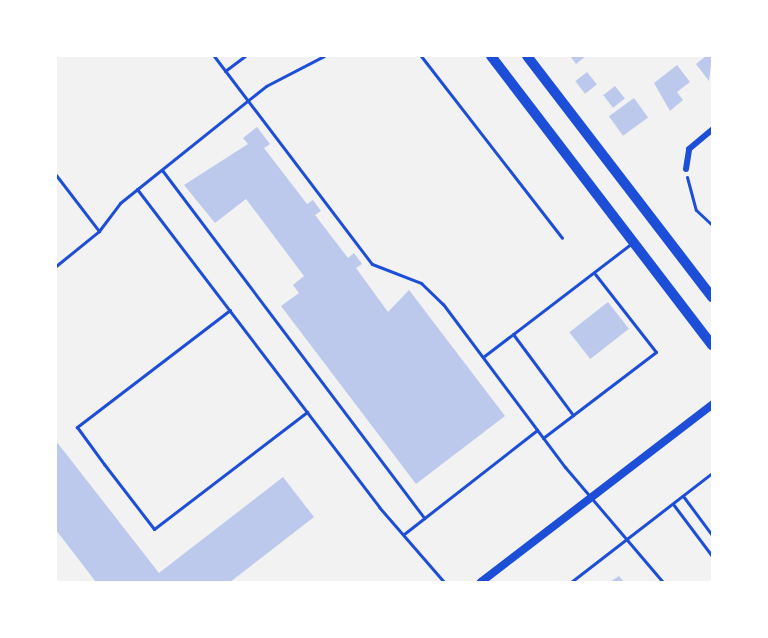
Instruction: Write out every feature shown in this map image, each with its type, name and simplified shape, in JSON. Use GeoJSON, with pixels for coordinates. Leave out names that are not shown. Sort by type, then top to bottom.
{"type":"FeatureCollection","features":[{"type":"Feature","properties":{"kind":"main road"},"geometry":{"type":"LineString","coordinates":[[491,56],[712,345]]}},
{"type":"Feature","properties":{"kind":"main road"},"geometry":{"type":"LineString","coordinates":[[527,56],[712,297]]}},
{"type":"Feature","properties":{"kind":"street"},"geometry":{"type":"LineString","coordinates":[[686,169],[688,149],[712,130]]}},
{"type":"Feature","properties":{"kind":"street"},"geometry":{"type":"LineString","coordinates":[[482,582],[712,405]]}},
{"type":"Feature","properties":{"kind":"lane"},"geometry":{"type":"LineString","coordinates":[[214,56],[372,264],[420,283],[483,357],[543,438],[663,582]]}},
{"type":"Feature","properties":{"kind":"lane"},"geometry":{"type":"LineString","coordinates":[[225,70],[245,56]]}},
{"type":"Feature","properties":{"kind":"lane"},"geometry":{"type":"LineString","coordinates":[[315,56],[319,60]]}},
{"type":"Feature","properties":{"kind":"lane"},"geometry":{"type":"LineString","coordinates":[[56,266],[99,231],[137,189],[248,101],[324,56]]}},
{"type":"Feature","properties":{"kind":"lane"},"geometry":{"type":"LineString","coordinates":[[421,56],[562,238]]}},
{"type":"Feature","properties":{"kind":"lane"},"geometry":{"type":"LineString","coordinates":[[162,170],[424,518]]}},
{"type":"Feature","properties":{"kind":"lane"},"geometry":{"type":"LineString","coordinates":[[56,175],[99,231]]}},
{"type":"Feature","properties":{"kind":"lane"},"geometry":{"type":"LineString","coordinates":[[137,189],[307,412],[444,582]]}},
{"type":"Feature","properties":{"kind":"lane"},"geometry":{"type":"LineString","coordinates":[[483,357],[633,242]]}},
{"type":"Feature","properties":{"kind":"lane"},"geometry":{"type":"LineString","coordinates":[[543,438],[656,352],[595,273]]}},
{"type":"Feature","properties":{"kind":"lane"},"geometry":{"type":"LineString","coordinates":[[230,310],[76,427],[97,455],[154,529],[307,412]]}},
{"type":"Feature","properties":{"kind":"lane"},"geometry":{"type":"LineString","coordinates":[[513,334],[573,415]]}},
{"type":"Feature","properties":{"kind":"lane"},"geometry":{"type":"LineString","coordinates":[[404,534],[537,430]]}},
{"type":"Feature","properties":{"kind":"lane"},"geometry":{"type":"LineString","coordinates":[[571,582],[712,473]]}},
{"type":"Feature","properties":{"kind":"lane"},"geometry":{"type":"LineString","coordinates":[[683,496],[712,535]]}},
{"type":"Feature","properties":{"kind":"lane"},"geometry":{"type":"LineString","coordinates":[[673,504],[712,556]]}},
{"type":"Feature","properties":{"kind":"path"},"geometry":{"type":"LineString","coordinates":[[686,169],[689,196],[712,225]]}},
{"type":"Feature","properties":{"kind":"building"},"geometry":{"type":"Polygon","coordinates":[[[570,56],[586,56],[576,64],[570,56]]]}},
{"type":"Feature","properties":{"kind":"building"},"geometry":{"type":"Polygon","coordinates":[[[706,56],[712,56],[709,81],[696,64],[706,56]]]}},
{"type":"Feature","properties":{"kind":"building"},"geometry":{"type":"Polygon","coordinates":[[[677,65],[690,82],[677,92],[683,100],[670,111],[654,83],[677,65]]]}},
{"type":"Feature","properties":{"kind":"building"},"geometry":{"type":"Polygon","coordinates":[[[587,72],[597,85],[585,94],[575,81],[587,72]]]}},
{"type":"Feature","properties":{"kind":"building"},"geometry":{"type":"Polygon","coordinates":[[[615,86],[625,99],[613,108],[603,95],[615,86]]]}},
{"type":"Feature","properties":{"kind":"building"},"geometry":{"type":"Polygon","coordinates":[[[634,98],[648,117],[623,136],[609,116],[634,98]]]}},
{"type":"Feature","properties":{"kind":"building"},"geometry":{"type":"Polygon","coordinates":[[[257,127],[270,144],[264,148],[307,204],[313,200],[321,211],[315,215],[348,258],[354,253],[362,264],[356,268],[388,312],[409,290],[505,416],[416,484],[281,306],[299,293],[293,285],[304,276],[246,199],[215,223],[184,185],[248,144],[243,138],[257,127]]]}},
{"type":"Feature","properties":{"kind":"building"},"geometry":{"type":"Polygon","coordinates":[[[608,302],[629,329],[590,359],[569,332],[608,302]]]}},
{"type":"Feature","properties":{"kind":"building"},"geometry":{"type":"Polygon","coordinates":[[[56,441],[159,573],[283,477],[314,517],[230,582],[96,582],[56,530],[56,441]]]}},
{"type":"Feature","properties":{"kind":"building"},"geometry":{"type":"Polygon","coordinates":[[[619,576],[624,582],[610,582],[619,576]]]}}]}
